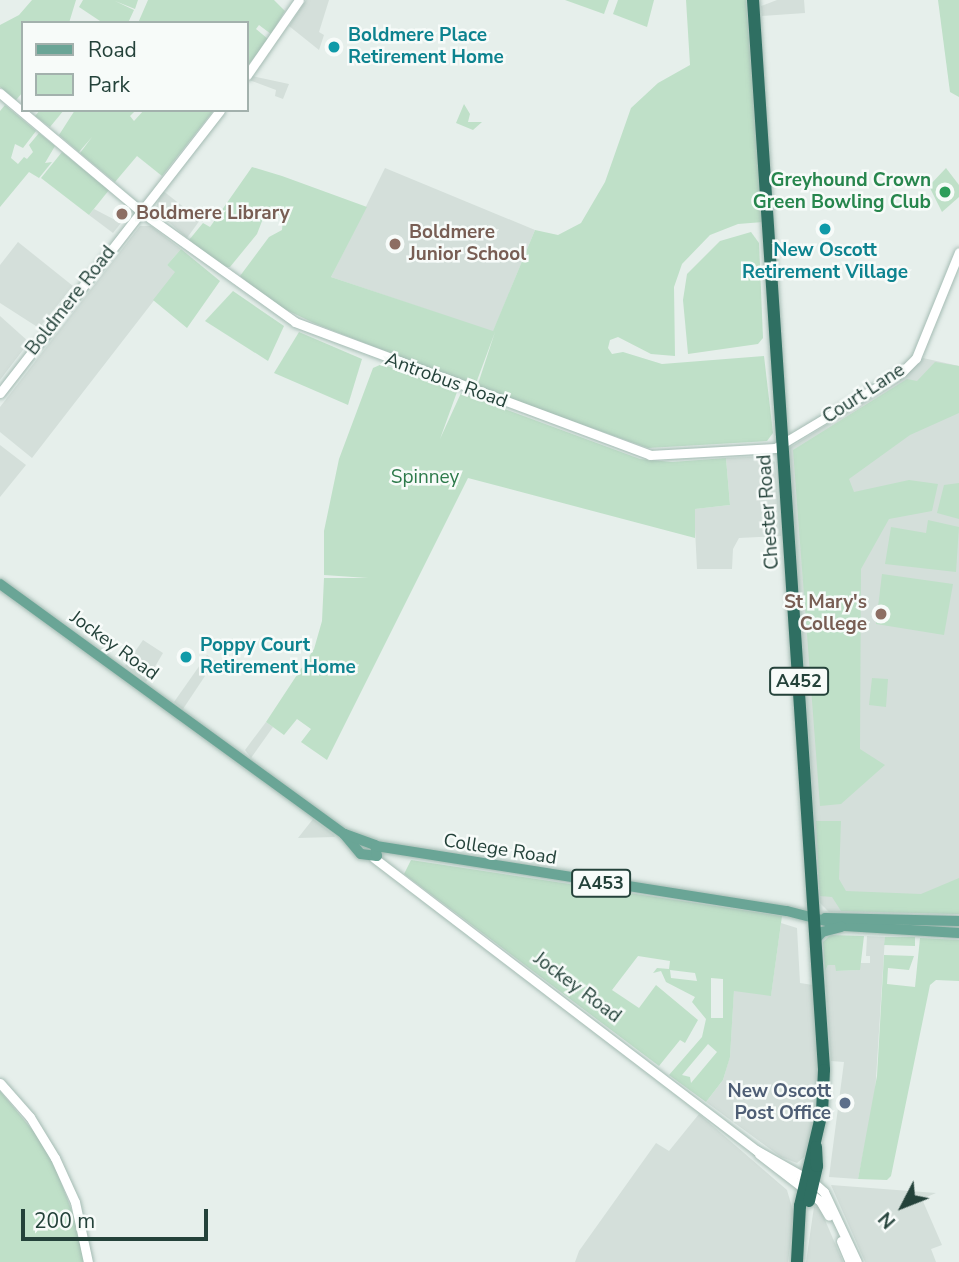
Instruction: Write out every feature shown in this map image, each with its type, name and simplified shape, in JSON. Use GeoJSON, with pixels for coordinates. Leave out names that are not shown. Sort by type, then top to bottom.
{"type":"FeatureCollection","features":[{"type":"Feature","properties":{"kind":"highway","name":"Chester Road"},"geometry":{"type":"LineString","coordinates":[[753,0],[784,444],[824,1091],[808,1186]]}},
{"type":"Feature","properties":{"kind":"highway","name":"A452"},"geometry":{"type":"LineString","coordinates":[[797,1262],[808,1186]]}},
{"type":"Feature","properties":{"kind":"main road","name":"Jockey Road"},"geometry":{"type":"LineString","coordinates":[[0,584],[360,845]]}},
{"type":"Feature","properties":{"kind":"main road","name":"College Road"},"geometry":{"type":"LineString","coordinates":[[360,845],[376,853],[388,851],[814,918],[845,926],[959,933]]}},
{"type":"Feature","properties":{"kind":"main road","name":"College Road"},"geometry":{"type":"LineString","coordinates":[[814,918],[959,921]]}},
{"type":"Feature","properties":{"kind":"main road","name":"College Road"},"geometry":{"type":"LineString","coordinates":[[816,939],[822,932],[845,926]]}},
{"type":"Feature","properties":{"kind":"street"},"geometry":{"type":"LineString","coordinates":[[248,74],[299,0]]}},
{"type":"Feature","properties":{"kind":"street","name":"Antrobus Road"},"geometry":{"type":"LineString","coordinates":[[0,93],[21,111]]}},
{"type":"Feature","properties":{"kind":"street","name":"Antrobus Road"},"geometry":{"type":"LineString","coordinates":[[23,112],[141,211],[295,322],[461,387],[650,455],[784,444]]}},
{"type":"Feature","properties":{"kind":"street","name":"Boldmere Road"},"geometry":{"type":"LineString","coordinates":[[0,393],[217,112]]}},
{"type":"Feature","properties":{"kind":"street","name":"Court Lane"},"geometry":{"type":"LineString","coordinates":[[784,444],[910,365],[959,252]]}},
{"type":"Feature","properties":{"kind":"street","name":"Jockey Road"},"geometry":{"type":"LineString","coordinates":[[376,853],[756,1150],[808,1186]]}},
{"type":"Feature","properties":{"kind":"street"},"geometry":{"type":"LineString","coordinates":[[0,1083],[30,1117],[55,1158],[75,1202],[88,1262]]}},
{"type":"Feature","properties":{"kind":"street"},"geometry":{"type":"LineString","coordinates":[[808,1186],[826,1210],[850,1262]]}},
{"type":"Feature","properties":{"kind":"street"},"geometry":{"type":"LineString","coordinates":[[808,1186],[824,1192],[857,1262]]}},
{"type":"Feature","properties":{"kind":"shaded area"},"geometry":{"type":"Polygon","coordinates":[[[306,0],[329,0],[319,32],[324,35],[319,50],[289,26],[306,0]]]}},
{"type":"Feature","properties":{"kind":"shaded area"},"geometry":{"type":"Polygon","coordinates":[[[777,0],[804,0],[805,13],[762,16],[761,6],[777,0]]]}},
{"type":"Feature","properties":{"kind":"shaded area"},"geometry":{"type":"Polygon","coordinates":[[[252,76],[289,84],[283,99],[275,96],[276,90],[249,80],[252,76]]]}},
{"type":"Feature","properties":{"kind":"shaded area","name":"Boldmere Junior School"},"geometry":{"type":"Polygon","coordinates":[[[385,168],[535,230],[493,332],[331,277],[385,168]]]}},
{"type":"Feature","properties":{"kind":"shaded area"},"geometry":{"type":"Polygon","coordinates":[[[162,190],[200,220],[187,238],[155,210],[162,190]]]}},
{"type":"Feature","properties":{"kind":"shaded area"},"geometry":{"type":"Polygon","coordinates":[[[94,209],[121,223],[113,233],[89,215],[94,209]]]}},
{"type":"Feature","properties":{"kind":"shaded area"},"geometry":{"type":"Polygon","coordinates":[[[140,226],[151,226],[181,249],[167,265],[176,272],[32,458],[0,432],[0,407],[140,226]]]}},
{"type":"Feature","properties":{"kind":"shaded area"},"geometry":{"type":"Polygon","coordinates":[[[18,242],[73,286],[39,328],[0,303],[0,265],[18,242]]]}},
{"type":"Feature","properties":{"kind":"shaded area"},"geometry":{"type":"Polygon","coordinates":[[[0,316],[29,342],[0,380],[0,316]]]}},
{"type":"Feature","properties":{"kind":"shaded area","name":"St Mary's College"},"geometry":{"type":"Polygon","coordinates":[[[923,358],[959,366],[959,914],[829,912],[820,903],[789,448],[900,379],[923,358]]]}},
{"type":"Feature","properties":{"kind":"shaded area"},"geometry":{"type":"Polygon","coordinates":[[[0,445],[26,465],[0,497],[0,445]]]}},
{"type":"Feature","properties":{"kind":"shaded area"},"geometry":{"type":"Polygon","coordinates":[[[767,456],[775,462],[781,536],[739,538],[733,549],[732,569],[697,569],[694,509],[730,505],[726,458],[767,456]]]}},
{"type":"Feature","properties":{"kind":"shaded area"},"geometry":{"type":"Polygon","coordinates":[[[143,640],[163,653],[146,682],[125,666],[143,640]]]}},
{"type":"Feature","properties":{"kind":"shaded area"},"geometry":{"type":"Polygon","coordinates":[[[207,655],[215,661],[183,709],[174,702],[207,655]]]}},
{"type":"Feature","properties":{"kind":"shaded area"},"geometry":{"type":"Polygon","coordinates":[[[266,722],[273,727],[251,758],[245,750],[266,722]]]}},
{"type":"Feature","properties":{"kind":"shaded area"},"geometry":{"type":"Polygon","coordinates":[[[313,819],[334,835],[335,837],[298,838],[313,819]]]}},
{"type":"Feature","properties":{"kind":"shaded area"},"geometry":{"type":"Polygon","coordinates":[[[781,923],[797,928],[800,983],[813,985],[820,1083],[818,1116],[804,1157],[797,1163],[781,1157],[706,1102],[723,1080],[730,1056],[734,990],[771,995],[781,923]]]}},
{"type":"Feature","properties":{"kind":"shaded area"},"geometry":{"type":"Polygon","coordinates":[[[867,936],[885,937],[875,1094],[858,1179],[829,1177],[844,1062],[831,1061],[825,971],[828,965],[836,965],[836,971],[859,970],[860,963],[870,963],[870,956],[866,956],[867,936]]]}},
{"type":"Feature","properties":{"kind":"shaded area"},"geometry":{"type":"Polygon","coordinates":[[[699,1114],[787,1190],[794,1214],[788,1262],[575,1262],[579,1251],[656,1143],[669,1151],[699,1114]]]}},
{"type":"Feature","properties":{"kind":"shaded area"},"geometry":{"type":"Polygon","coordinates":[[[831,1185],[936,1193],[922,1199],[942,1245],[931,1249],[936,1262],[865,1262],[831,1185]]]}},
{"type":"Feature","properties":{"kind":"shaded area"},"geometry":{"type":"Polygon","coordinates":[[[819,1206],[843,1262],[806,1262],[814,1207],[819,1206]]]}},
{"type":"Feature","properties":{"kind":"green space"},"geometry":{"type":"Polygon","coordinates":[[[32,0],[76,0],[70,21],[21,21],[21,94],[16,100],[0,87],[0,25],[19,15],[32,0]]]}},
{"type":"Feature","properties":{"kind":"green space"},"geometry":{"type":"Polygon","coordinates":[[[83,0],[138,0],[135,9],[115,1],[134,10],[129,21],[100,21],[79,7],[83,0]]]}},
{"type":"Feature","properties":{"kind":"green space"},"geometry":{"type":"Polygon","coordinates":[[[148,0],[274,0],[285,11],[271,34],[259,25],[256,29],[268,39],[248,66],[248,21],[139,21],[148,0]]]}},
{"type":"Feature","properties":{"kind":"green space"},"geometry":{"type":"Polygon","coordinates":[[[565,0],[609,0],[604,14],[565,0]]]}},
{"type":"Feature","properties":{"kind":"green space"},"geometry":{"type":"Polygon","coordinates":[[[618,0],[654,0],[647,27],[613,14],[618,0]]]}},
{"type":"Feature","properties":{"kind":"green space"},"geometry":{"type":"Polygon","coordinates":[[[686,0],[746,0],[763,222],[738,224],[710,235],[682,264],[674,287],[675,356],[651,354],[618,337],[610,340],[608,348],[612,354],[623,352],[662,364],[764,356],[773,433],[767,441],[648,448],[477,387],[495,332],[475,386],[316,324],[274,304],[240,276],[269,237],[282,230],[283,219],[276,212],[264,216],[257,234],[230,267],[223,267],[189,240],[203,223],[210,227],[252,167],[367,207],[331,277],[493,331],[535,230],[558,235],[581,223],[605,182],[631,108],[658,83],[690,65],[686,0]]]}},
{"type":"Feature","properties":{"kind":"green space"},"geometry":{"type":"Polygon","coordinates":[[[938,0],[959,0],[959,97],[950,92],[938,0]]]}},
{"type":"Feature","properties":{"kind":"green space"},"geometry":{"type":"Polygon","coordinates":[[[464,104],[470,114],[468,122],[482,122],[473,130],[456,123],[464,104]]]}},
{"type":"Feature","properties":{"kind":"green space"},"geometry":{"type":"Polygon","coordinates":[[[5,105],[36,131],[23,148],[15,144],[11,158],[18,164],[33,152],[29,145],[39,133],[55,146],[45,163],[52,162],[39,178],[29,172],[0,207],[0,111],[5,105]]]}},
{"type":"Feature","properties":{"kind":"green space"},"geometry":{"type":"Polygon","coordinates":[[[38,112],[62,112],[50,127],[35,116],[38,112]]]}},
{"type":"Feature","properties":{"kind":"green space"},"geometry":{"type":"Polygon","coordinates":[[[74,112],[134,112],[130,116],[134,121],[142,112],[212,112],[162,176],[137,156],[115,182],[80,153],[92,137],[79,152],[59,135],[74,112]]]}},
{"type":"Feature","properties":{"kind":"green space"},"geometry":{"type":"Polygon","coordinates":[[[62,152],[109,190],[89,215],[41,178],[62,152]]]}},
{"type":"Feature","properties":{"kind":"green space","name":"Greyhound Crown Green Bowling Club"},"geometry":{"type":"Polygon","coordinates":[[[946,168],[959,185],[959,197],[942,212],[929,186],[946,168]]]}},
{"type":"Feature","properties":{"kind":"green space"},"geometry":{"type":"Polygon","coordinates":[[[751,232],[759,243],[763,338],[758,344],[688,354],[683,300],[687,274],[720,241],[751,232]]]}},
{"type":"Feature","properties":{"kind":"green space"},"geometry":{"type":"Polygon","coordinates":[[[181,249],[220,281],[187,328],[153,300],[175,272],[167,265],[181,249]]]}},
{"type":"Feature","properties":{"kind":"green space"},"geometry":{"type":"Polygon","coordinates":[[[233,291],[284,326],[268,361],[205,321],[233,291]]]}},
{"type":"Feature","properties":{"kind":"green space"},"geometry":{"type":"Polygon","coordinates":[[[299,332],[362,359],[348,405],[274,373],[299,332]]]}},
{"type":"Feature","properties":{"kind":"green space"},"geometry":{"type":"Polygon","coordinates":[[[935,362],[959,366],[959,413],[910,435],[849,479],[854,492],[909,480],[938,484],[932,511],[889,519],[861,569],[860,749],[885,765],[841,804],[820,806],[793,450],[907,379],[917,381],[935,362]]]}},
{"type":"Feature","properties":{"kind":"green space","name":"Spinney"},"geometry":{"type":"Polygon","coordinates":[[[382,364],[457,392],[440,439],[461,393],[640,459],[672,462],[726,458],[730,505],[695,509],[695,538],[468,478],[327,760],[301,742],[311,729],[297,719],[284,735],[266,722],[314,649],[322,621],[324,578],[368,578],[324,575],[324,531],[339,459],[373,368],[382,364]]]}},
{"type":"Feature","properties":{"kind":"green space"},"geometry":{"type":"Polygon","coordinates":[[[959,483],[959,519],[937,513],[944,485],[959,483]]]}},
{"type":"Feature","properties":{"kind":"green space"},"geometry":{"type":"Polygon","coordinates":[[[928,520],[959,527],[956,572],[885,564],[891,527],[926,533],[928,520]]]}},
{"type":"Feature","properties":{"kind":"green space"},"geometry":{"type":"Polygon","coordinates":[[[882,574],[953,584],[944,635],[876,624],[882,574]]]}},
{"type":"Feature","properties":{"kind":"green space"},"geometry":{"type":"Polygon","coordinates":[[[872,678],[888,679],[886,707],[869,705],[872,678]]]}},
{"type":"Feature","properties":{"kind":"green space"},"geometry":{"type":"Polygon","coordinates":[[[816,821],[841,821],[839,879],[846,891],[921,894],[959,878],[959,914],[841,911],[832,897],[820,896],[816,821]]]}},
{"type":"Feature","properties":{"kind":"green space"},"geometry":{"type":"Polygon","coordinates":[[[411,860],[782,916],[771,996],[734,991],[730,1057],[723,1080],[706,1102],[669,1075],[702,1037],[706,1019],[692,1002],[695,997],[666,982],[661,971],[653,973],[657,968],[669,969],[670,961],[638,956],[612,990],[639,1008],[656,985],[698,1020],[685,1043],[680,1040],[659,1066],[404,874],[411,860]],[[670,970],[671,978],[697,981],[695,973],[670,970]],[[711,978],[711,1018],[723,1018],[723,979],[711,978]],[[708,1044],[682,1075],[690,1077],[691,1083],[717,1052],[708,1044]]]}},
{"type":"Feature","properties":{"kind":"green space"},"geometry":{"type":"Polygon","coordinates":[[[830,935],[864,936],[860,970],[836,971],[835,965],[828,965],[825,971],[823,942],[830,935]]]}},
{"type":"Feature","properties":{"kind":"green space"},"geometry":{"type":"Polygon","coordinates":[[[885,937],[915,937],[915,946],[884,945],[885,937]]]}},
{"type":"Feature","properties":{"kind":"green space"},"geometry":{"type":"Polygon","coordinates":[[[920,938],[959,940],[959,981],[936,980],[930,985],[891,1176],[887,1180],[858,1179],[877,1076],[884,955],[914,956],[909,970],[888,968],[887,984],[915,987],[920,938]]]}},
{"type":"Feature","properties":{"kind":"green space"},"geometry":{"type":"Polygon","coordinates":[[[0,1091],[39,1138],[54,1164],[75,1219],[84,1262],[0,1262],[0,1091]]]}},
{"type":"Feature","properties":{"kind":"place","name":"Boldmere Place Retirement Home"},"geometry":{"type":"Point","coordinates":[334,47]}},
{"type":"Feature","properties":{"kind":"place","name":"Greyhound Crown Green Bowling Club"},"geometry":{"type":"Point","coordinates":[945,192]}},
{"type":"Feature","properties":{"kind":"place","name":"Boldmere Library"},"geometry":{"type":"Point","coordinates":[122,214]}},
{"type":"Feature","properties":{"kind":"place","name":"New Oscott Retirement Village"},"geometry":{"type":"Point","coordinates":[825,229]}},
{"type":"Feature","properties":{"kind":"place","name":"Boldmere Junior School"},"geometry":{"type":"Point","coordinates":[395,244]}},
{"type":"Feature","properties":{"kind":"place","name":"St Mary's College"},"geometry":{"type":"Point","coordinates":[881,614]}},
{"type":"Feature","properties":{"kind":"place","name":"Poppy Court Retirement Home"},"geometry":{"type":"Point","coordinates":[186,657]}},
{"type":"Feature","properties":{"kind":"place","name":"New Oscott Post Office"},"geometry":{"type":"Point","coordinates":[845,1103]}}]}
